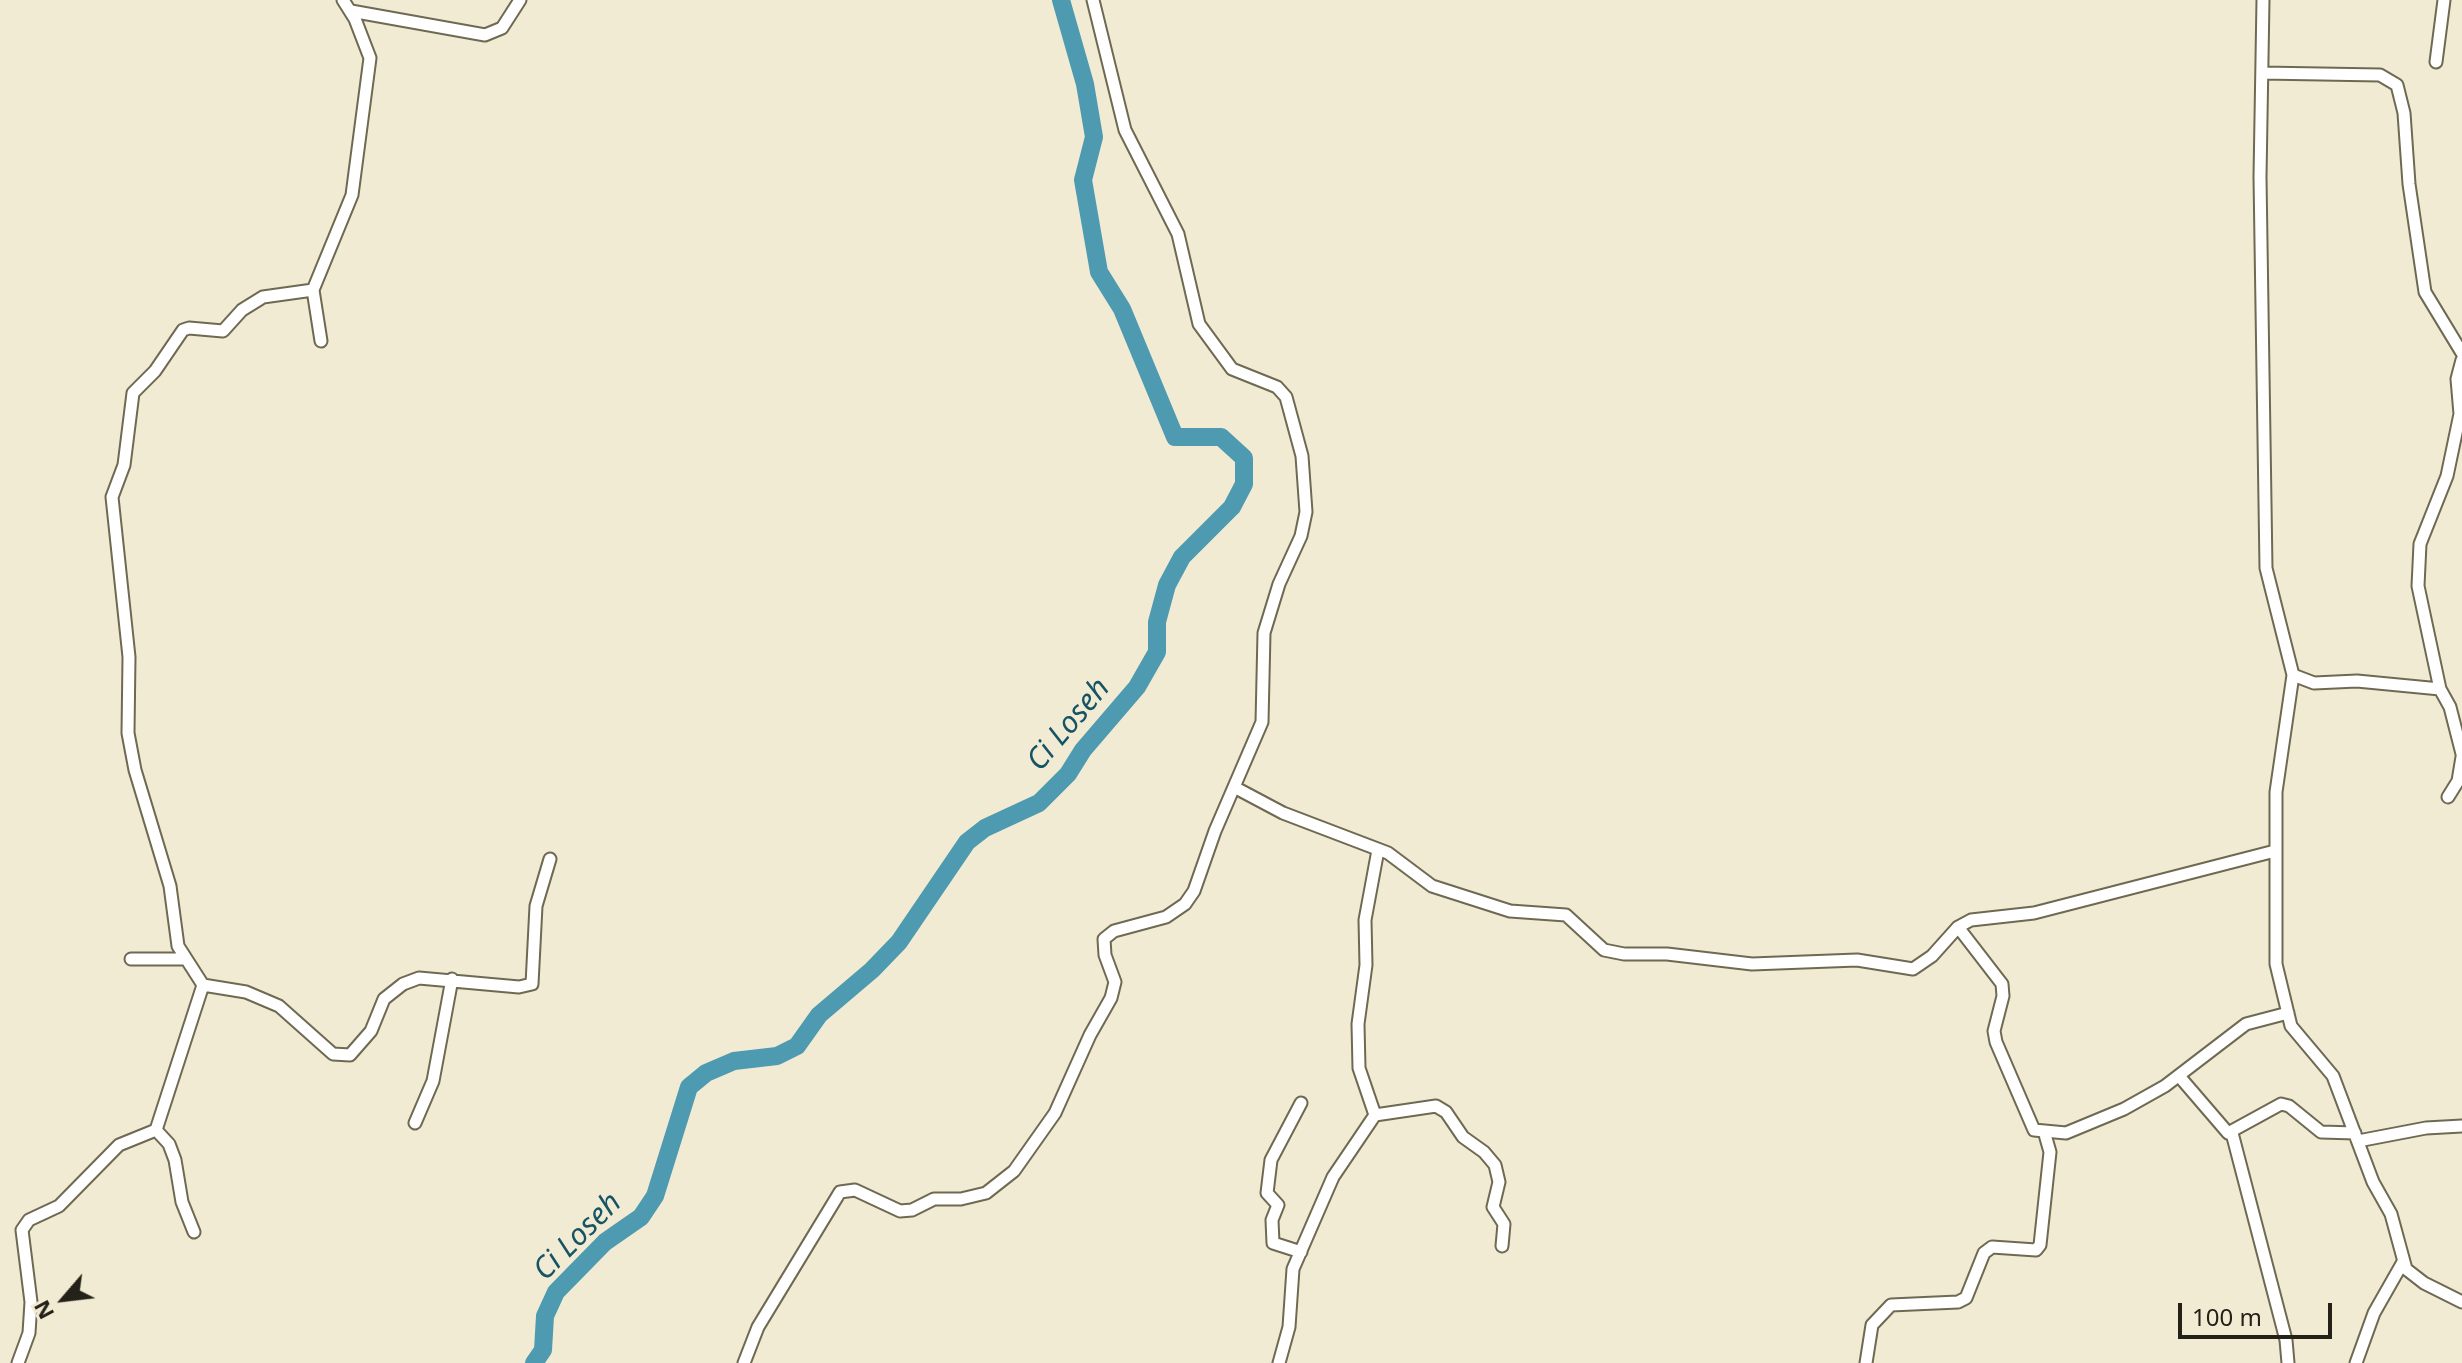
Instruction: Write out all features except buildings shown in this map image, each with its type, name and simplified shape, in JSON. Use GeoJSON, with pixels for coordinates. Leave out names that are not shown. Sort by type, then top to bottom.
{"type":"FeatureCollection","features":[{"type":"Feature","properties":{"kind":"street"},"geometry":{"type":"LineString","coordinates":[[321,341],[313,290],[356,179],[359,127],[370,58],[351,11],[343,0]]}},
{"type":"Feature","properties":{"kind":"street"},"geometry":{"type":"LineString","coordinates":[[351,11],[485,35],[502,28],[520,0]]}},
{"type":"Feature","properties":{"kind":"street"},"geometry":{"type":"LineString","coordinates":[[744,1363],[758,1327],[840,1192],[855,1190],[900,1211],[912,1210],[934,1199],[961,1199],[986,1193],[1014,1171],[1055,1113],[1090,1035],[1111,998],[1115,982],[1105,955],[1104,939],[1114,931],[1166,917],[1185,904],[1194,891],[1264,712],[1267,623],[1301,536],[1307,499],[1302,456],[1286,397],[1277,387],[1232,369],[1199,324],[1178,234],[1125,130],[1093,0]]}},
{"type":"Feature","properties":{"kind":"street"},"geometry":{"type":"LineString","coordinates":[[2263,0],[2266,568],[2293,675],[2276,792],[2274,944],[2295,1034],[2333,1076],[2356,1137],[2391,1214],[2403,1262],[2411,1274],[2462,1302]]}},
{"type":"Feature","properties":{"kind":"street"},"geometry":{"type":"LineString","coordinates":[[2436,62],[2444,0]]}},
{"type":"Feature","properties":{"kind":"street"},"geometry":{"type":"LineString","coordinates":[[2262,73],[2380,75],[2397,85],[2404,113],[2409,184],[2425,292],[2462,353]]}},
{"type":"Feature","properties":{"kind":"street"},"geometry":{"type":"LineString","coordinates":[[313,290],[263,297],[242,310],[223,331],[189,328],[177,335],[155,371],[133,393],[124,465],[112,497],[130,666],[128,733],[135,770],[170,886],[175,909],[175,935],[183,959],[203,985],[246,992],[279,1006],[339,1056],[357,1052],[371,1031],[384,999],[403,984],[419,978],[519,987],[535,981],[536,906],[550,859]]}},
{"type":"Feature","properties":{"kind":"street"},"geometry":{"type":"LineString","coordinates":[[2448,797],[2458,781],[2462,756],[2450,707],[2440,689],[2418,586],[2420,544],[2447,476],[2460,414],[2457,379],[2462,360]]}},
{"type":"Feature","properties":{"kind":"street"},"geometry":{"type":"LineString","coordinates":[[2293,675],[2314,683],[2357,681],[2440,689]]}},
{"type":"Feature","properties":{"kind":"street"},"geometry":{"type":"LineString","coordinates":[[1234,787],[1283,813],[1378,850],[1432,886],[1510,911],[1566,915],[1590,941],[1604,950],[1752,964],[1857,960],[1913,969],[1932,956],[1958,927],[1971,920],[2034,913],[2275,851]]}},
{"type":"Feature","properties":{"kind":"street"},"geometry":{"type":"LineString","coordinates":[[1375,1115],[1359,1068],[1358,1024],[1366,965],[1365,920],[1378,850]]}},
{"type":"Feature","properties":{"kind":"street"},"geometry":{"type":"LineString","coordinates":[[1958,927],[2002,984],[2003,996],[1994,1031],[1996,1042],[2034,1130],[2066,1133],[2083,1127],[2154,1094],[2246,1024],[2288,1013]]}},
{"type":"Feature","properties":{"kind":"street"},"geometry":{"type":"LineString","coordinates":[[131,959],[183,959]]}},
{"type":"Feature","properties":{"kind":"street"},"geometry":{"type":"LineString","coordinates":[[415,1123],[433,1081],[452,979]]}},
{"type":"Feature","properties":{"kind":"street"},"geometry":{"type":"LineString","coordinates":[[18,1363],[29,1333],[31,1302],[22,1230],[29,1220],[59,1206],[119,1145],[156,1130],[203,985]]}},
{"type":"Feature","properties":{"kind":"street"},"geometry":{"type":"LineString","coordinates":[[2179,1076],[2226,1132],[2232,1133],[2285,1104],[2321,1132],[2356,1137],[2462,1126]]}},
{"type":"Feature","properties":{"kind":"street"},"geometry":{"type":"LineString","coordinates":[[1301,1103],[1268,1167],[1267,1193],[1278,1205],[1272,1220],[1273,1243],[1301,1252]]}},
{"type":"Feature","properties":{"kind":"street"},"geometry":{"type":"LineString","coordinates":[[1279,1363],[1289,1327],[1290,1276],[1333,1177],[1375,1115],[1436,1106],[1446,1112],[1463,1137],[1484,1152],[1495,1165],[1499,1182],[1493,1207],[1504,1224],[1502,1246]]}},
{"type":"Feature","properties":{"kind":"street"},"geometry":{"type":"LineString","coordinates":[[156,1130],[169,1144],[175,1160],[182,1202],[194,1232]]}},
{"type":"Feature","properties":{"kind":"street"},"geometry":{"type":"LineString","coordinates":[[1866,1363],[1872,1325],[1891,1305],[1958,1302],[1966,1298],[1984,1253],[1992,1247],[2036,1250],[2040,1245],[2050,1152],[2044,1131]]}},
{"type":"Feature","properties":{"kind":"street"},"geometry":{"type":"LineString","coordinates":[[2232,1133],[2286,1340],[2288,1363]]}},
{"type":"Feature","properties":{"kind":"street"},"geometry":{"type":"LineString","coordinates":[[2356,1363],[2374,1313],[2403,1262]]}},
{"type":"Feature","properties":{"kind":"waterway","name":"Ci Loseh"},"geometry":{"type":"LineString","coordinates":[[534,1363],[543,1350],[545,1316],[556,1292],[605,1242],[641,1217],[655,1196],[689,1087],[706,1073],[734,1061],[777,1056],[797,1046],[819,1015],[872,970],[899,942],[967,842],[985,828],[1039,803],[1068,774],[1083,750],[1137,687],[1157,652],[1157,622],[1167,585],[1182,557],[1232,507],[1244,484],[1244,458],[1221,437],[1175,437],[1122,309],[1099,272],[1083,180],[1094,137],[1085,84],[1061,0]]}}]}
